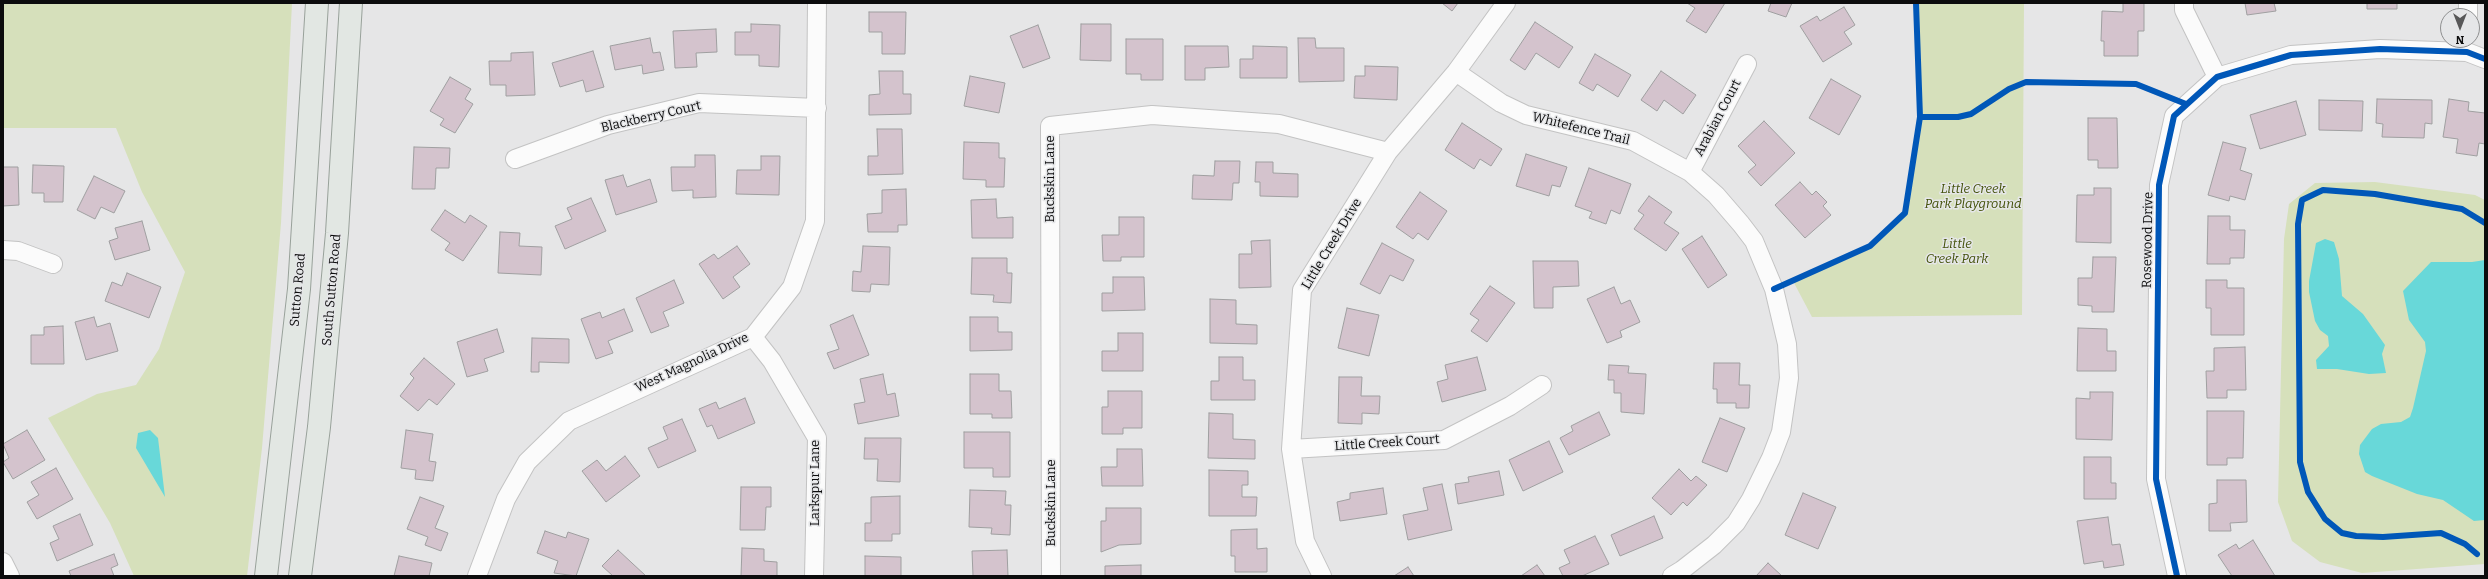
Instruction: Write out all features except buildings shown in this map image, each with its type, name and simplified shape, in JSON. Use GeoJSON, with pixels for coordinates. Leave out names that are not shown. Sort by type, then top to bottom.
{"type":"FeatureCollection","features":[{"type":"Feature","properties":{"kind":"main road","name":"Sutton Road"},"geometry":{"type":"LineString","coordinates":[[266,576],[299,290],[317,3]]}},
{"type":"Feature","properties":{"kind":"main road","name":"South Sutton Road"},"geometry":{"type":"LineString","coordinates":[[300,576],[319,427],[337,233],[351,3]]}},
{"type":"Feature","properties":{"kind":"street","name":"West Magnolia Drive"},"geometry":{"type":"LineString","coordinates":[[477,576],[506,499],[527,462],[569,421],[752,337],[792,287],[815,222],[818,3]]}},
{"type":"Feature","properties":{"kind":"street","name":"Little Creek Drive"},"geometry":{"type":"LineString","coordinates":[[1322,576],[1305,541],[1291,449],[1302,290],[1388,152],[1456,72],[1506,3]]}},
{"type":"Feature","properties":{"kind":"street"},"geometry":{"type":"LineString","coordinates":[[2184,3],[2184,10],[2217,76]]}},
{"type":"Feature","properties":{"kind":"street","name":"Rosewood Drive"},"geometry":{"type":"LineString","coordinates":[[2177,576],[2156,479],[2159,185],[2174,116],[2217,76],[2291,55],[2440,47]]}},
{"type":"Feature","properties":{"kind":"street","name":"Rosewood Drive"},"geometry":{"type":"LineString","coordinates":[[2470,48],[2485,59]]}},
{"type":"Feature","properties":{"kind":"street","name":"Arabian Court"},"geometry":{"type":"LineString","coordinates":[[1690,172],[1747,64]]}},
{"type":"Feature","properties":{"kind":"street","name":"Whitefence Trail"},"geometry":{"type":"LineString","coordinates":[[1456,72],[1501,103],[1526,115],[1633,141],[1690,172],[1716,195],[1754,242],[1774,289],[1782,316],[1787,344],[1789,378],[1781,432],[1771,458],[1751,499],[1736,523],[1680,574]]}},
{"type":"Feature","properties":{"kind":"street","name":"Blackberry Court"},"geometry":{"type":"LineString","coordinates":[[515,159],[608,126],[699,103],[817,108]]}},
{"type":"Feature","properties":{"kind":"street","name":"Buckskin Lane"},"geometry":{"type":"LineString","coordinates":[[1051,576],[1050,126],[1152,115],[1279,124],[1388,152]]}},
{"type":"Feature","properties":{"kind":"street"},"geometry":{"type":"LineString","coordinates":[[3,250],[18,251],[53,264]]}},
{"type":"Feature","properties":{"kind":"street","name":"Larkspur Lane"},"geometry":{"type":"LineString","coordinates":[[752,337],[772,361],[817,438],[814,576]]}},
{"type":"Feature","properties":{"kind":"street","name":"Little Creek Court"},"geometry":{"type":"LineString","coordinates":[[1291,449],[1444,440],[1510,406],[1542,386]]}},
{"type":"Feature","properties":{"kind":"street"},"geometry":{"type":"LineString","coordinates":[[3,562],[10,576]]}},
{"type":"Feature","properties":{"kind":"green space"},"geometry":{"type":"Polygon","coordinates":[[[3,3],[292,3],[281,223],[262,448],[247,576],[134,576],[110,523],[48,418],[97,394],[136,385],[159,349],[185,272],[142,192],[116,128],[3,128],[3,3]]]}},
{"type":"Feature","properties":{"kind":"green space","name":"Little Creek Park"},"geometry":{"type":"Polygon","coordinates":[[[1916,3],[2024,3],[2022,315],[1812,317],[1793,281],[1870,246],[1905,213],[1920,117],[1916,3]]]}},
{"type":"Feature","properties":{"kind":"green space"},"geometry":{"type":"Polygon","coordinates":[[[2375,182],[2475,195],[2485,200],[2485,564],[2362,573],[2320,562],[2292,541],[2278,502],[2284,239],[2289,204],[2315,183],[2375,182]]]}},
{"type":"Feature","properties":{"kind":"water"},"geometry":{"type":"Polygon","coordinates":[[[2325,239],[2334,242],[2339,259],[2342,296],[2363,314],[2385,345],[2382,354],[2386,373],[2369,374],[2337,369],[2317,369],[2316,360],[2329,346],[2328,336],[2320,330],[2315,321],[2309,292],[2309,281],[2316,243],[2325,239]]]}},
{"type":"Feature","properties":{"kind":"water"},"geometry":{"type":"Polygon","coordinates":[[[2485,260],[2485,520],[2474,521],[2443,500],[2417,494],[2365,472],[2359,454],[2360,445],[2372,429],[2381,424],[2401,422],[2410,417],[2413,408],[2426,351],[2425,342],[2409,320],[2403,291],[2431,262],[2472,262],[2485,260]]]}},
{"type":"Feature","properties":{"kind":"water"},"geometry":{"type":"Polygon","coordinates":[[[150,430],[158,438],[165,497],[136,448],[138,433],[150,430]]]}},
{"type":"Feature","properties":{"kind":"cycle path"},"geometry":{"type":"LineString","coordinates":[[1774,289],[1870,246],[1905,213],[1920,117],[1916,3]]}},
{"type":"Feature","properties":{"kind":"cycle path"},"geometry":{"type":"LineString","coordinates":[[2177,576],[2156,479],[2159,185],[2174,116],[2217,77],[2291,55],[2380,49],[2467,52],[2485,59]]}},
{"type":"Feature","properties":{"kind":"cycle path"},"geometry":{"type":"LineString","coordinates":[[1920,117],[1958,117],[1971,114],[2009,89],[2026,82],[2136,84],[2186,104]]}},
{"type":"Feature","properties":{"kind":"cycle path"},"geometry":{"type":"LineString","coordinates":[[2477,554],[2465,544],[2441,533],[2383,537],[2356,536],[2342,533],[2325,519],[2308,492],[2300,462],[2298,224],[2302,200],[2323,190],[2375,194],[2462,209],[2485,223]]}},
{"type":"Feature","properties":{"kind":"park label","name":"Little Creek Park Playground"},"geometry":{"type":"Point","coordinates":[1973,196]}}]}
